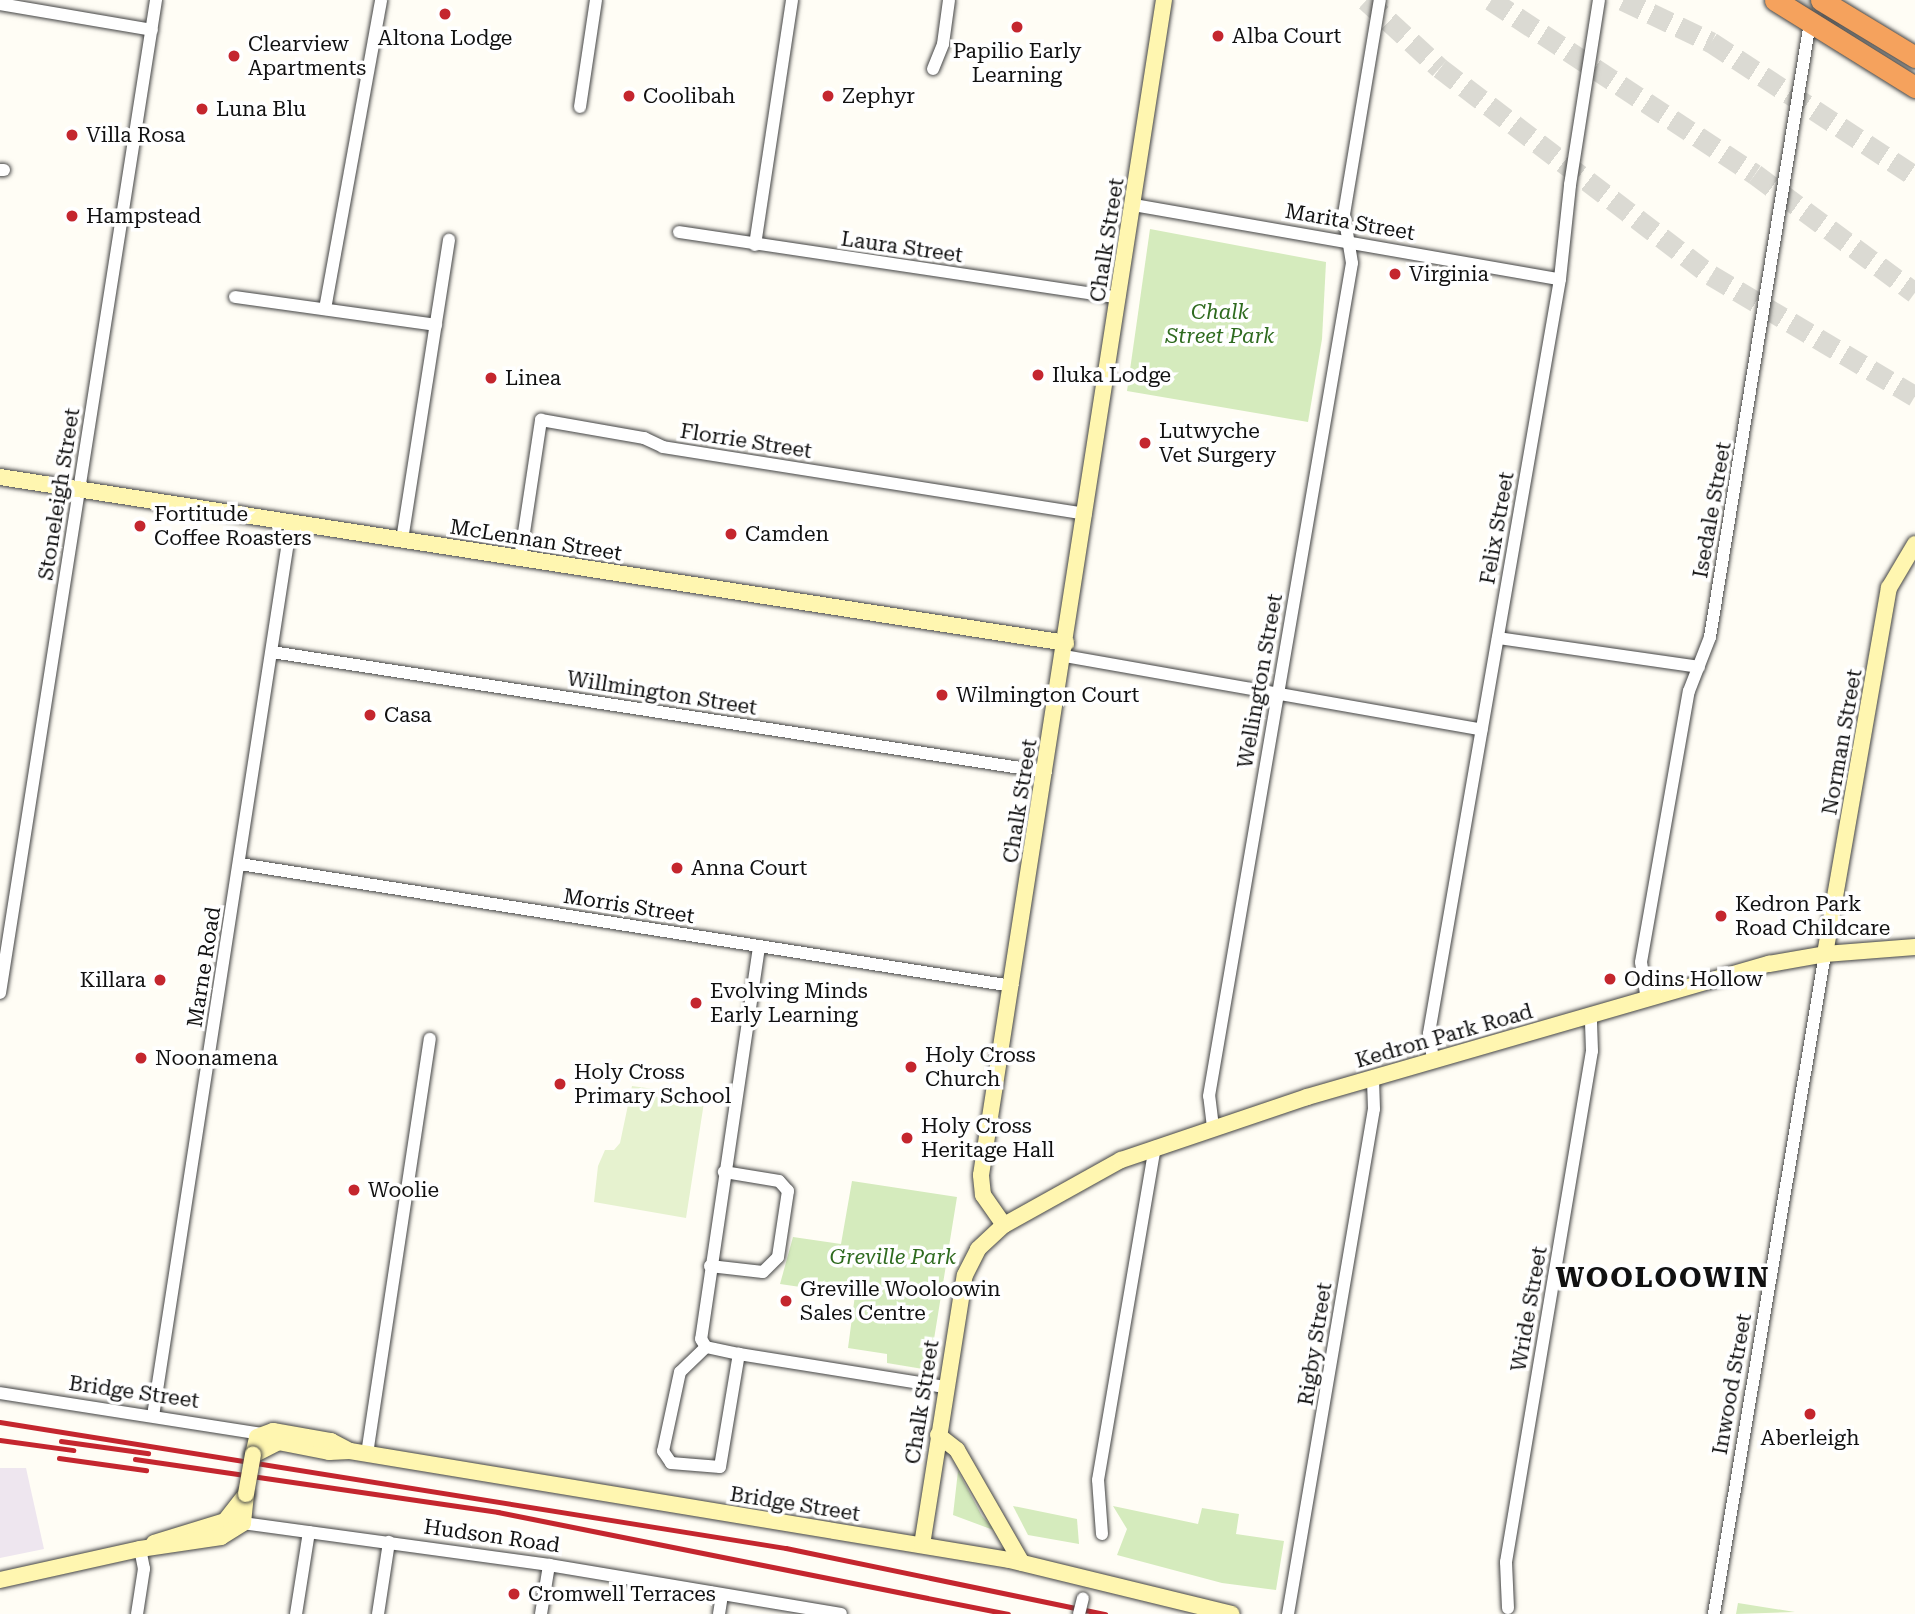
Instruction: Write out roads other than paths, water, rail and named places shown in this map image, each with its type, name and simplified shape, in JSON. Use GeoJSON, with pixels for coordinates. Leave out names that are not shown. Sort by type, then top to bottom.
{"type":"FeatureCollection","features":[{"type":"Feature","properties":{"kind":"highway"},"geometry":{"type":"LineString","coordinates":[[1774,0],[1915,88]]}},
{"type":"Feature","properties":{"kind":"highway"},"geometry":{"type":"LineString","coordinates":[[1821,0],[1915,57]]}},
{"type":"Feature","properties":{"kind":"street","name":"Stoneleigh Street"},"geometry":{"type":"LineString","coordinates":[[0,993],[156,0]]}},
{"type":"Feature","properties":{"kind":"street"},"geometry":{"type":"LineString","coordinates":[[325,309],[381,0]]}},
{"type":"Feature","properties":{"kind":"street"},"geometry":{"type":"LineString","coordinates":[[580,107],[596,0]]}},
{"type":"Feature","properties":{"kind":"street"},"geometry":{"type":"LineString","coordinates":[[755,245],[792,0]]}},
{"type":"Feature","properties":{"kind":"street"},"geometry":{"type":"LineString","coordinates":[[933,69],[943,44],[949,0]]}},
{"type":"Feature","properties":{"kind":"street","name":"Chalk Street"},"geometry":{"type":"LineString","coordinates":[[922,1545],[967,1268],[980,1246],[1004,1226],[980,1182],[1065,650],[1164,0]]}},
{"type":"Feature","properties":{"kind":"street","name":"Wellington Street"},"geometry":{"type":"LineString","coordinates":[[1213,1127],[1209,1096],[1352,263],[1344,214],[1380,0]]}},
{"type":"Feature","properties":{"kind":"street","name":"Felix Street"},"geometry":{"type":"LineString","coordinates":[[1433,1060],[1429,1033],[1560,279],[1571,175],[1599,0]]}},
{"type":"Feature","properties":{"kind":"street"},"geometry":{"type":"LineString","coordinates":[[0,4],[152,30]]}},
{"type":"Feature","properties":{"kind":"street","name":"Isedale Street"},"geometry":{"type":"LineString","coordinates":[[1647,1000],[1641,962],[1689,691],[1710,637],[1810,22]]}},
{"type":"Feature","properties":{"kind":"street","name":"Marita Street"},"geometry":{"type":"LineString","coordinates":[[1134,205],[1560,279]]}},
{"type":"Feature","properties":{"kind":"street","name":"Laura Street"},"geometry":{"type":"LineString","coordinates":[[679,232],[1119,298]]}},
{"type":"Feature","properties":{"kind":"street"},"geometry":{"type":"LineString","coordinates":[[402,540],[449,240]]}},
{"type":"Feature","properties":{"kind":"street"},"geometry":{"type":"LineString","coordinates":[[235,297],[436,325]]}},
{"type":"Feature","properties":{"kind":"street","name":"Florrie Street"},"geometry":{"type":"LineString","coordinates":[[520,559],[541,420],[644,438],[663,447],[1086,514]]}},
{"type":"Feature","properties":{"kind":"street","name":"McLennan Street"},"geometry":{"type":"LineString","coordinates":[[0,477],[520,559],[1065,650]]}},
{"type":"Feature","properties":{"kind":"street","name":"Marne Road"},"geometry":{"type":"LineString","coordinates":[[153,1416],[292,523]]}},
{"type":"Feature","properties":{"kind":"street","name":"Norman Street"},"geometry":{"type":"LineString","coordinates":[[1825,954],[1889,588],[1915,544]]}},
{"type":"Feature","properties":{"kind":"street"},"geometry":{"type":"LineString","coordinates":[[1498,638],[1699,667]]}},
{"type":"Feature","properties":{"kind":"street"},"geometry":{"type":"LineString","coordinates":[[1065,650],[1277,695],[1482,730]]}},
{"type":"Feature","properties":{"kind":"street","name":"Willmington Street"},"geometry":{"type":"LineString","coordinates":[[272,652],[1046,772]]}},
{"type":"Feature","properties":{"kind":"street","name":"Morris Street"},"geometry":{"type":"LineString","coordinates":[[240,864],[1012,986]]}},
{"type":"Feature","properties":{"kind":"street"},"geometry":{"type":"LineString","coordinates":[[706,1347],[701,1328],[709,1266],[760,947]]}},
{"type":"Feature","properties":{"kind":"street","name":"Kedron Park Road"},"geometry":{"type":"LineString","coordinates":[[1004,1226],[1093,1174],[1155,1147],[1213,1127],[1433,1060],[1769,964],[1825,954],[1915,947]]}},
{"type":"Feature","properties":{"kind":"street","name":"Inwood Street"},"geometry":{"type":"LineString","coordinates":[[1714,1614],[1825,954]]}},
{"type":"Feature","properties":{"kind":"street","name":"Wride Street"},"geometry":{"type":"LineString","coordinates":[[1508,1608],[1506,1562],[1592,1051],[1591,1016]]}},
{"type":"Feature","properties":{"kind":"street"},"geometry":{"type":"LineString","coordinates":[[367,1454],[430,1039]]}},
{"type":"Feature","properties":{"kind":"street","name":"Rigby Street"},"geometry":{"type":"LineString","coordinates":[[1287,1614],[1374,1109],[1373,1079]]}},
{"type":"Feature","properties":{"kind":"street"},"geometry":{"type":"LineString","coordinates":[[1102,1534],[1097,1487],[1155,1147]]}},
{"type":"Feature","properties":{"kind":"street"},"geometry":{"type":"LineString","coordinates":[[709,1266],[762,1272],[778,1257],[788,1191],[779,1181],[724,1172]]}},
{"type":"Feature","properties":{"kind":"street"},"geometry":{"type":"LineString","coordinates":[[706,1347],[946,1387]]}},
{"type":"Feature","properties":{"kind":"street"},"geometry":{"type":"LineString","coordinates":[[706,1347],[680,1372],[663,1451],[671,1463],[720,1466],[739,1354]]}},
{"type":"Feature","properties":{"kind":"street","name":"Bridge Street"},"geometry":{"type":"LineString","coordinates":[[0,1393],[261,1434],[281,1431],[308,1436],[349,1451],[1023,1563],[1087,1581],[1232,1614]]}},
{"type":"Feature","properties":{"kind":"street"},"geometry":{"type":"LineString","coordinates":[[0,1580],[140,1549],[213,1539],[237,1519],[246,1494],[253,1443],[261,1434]]}},
{"type":"Feature","properties":{"kind":"street"},"geometry":{"type":"LineString","coordinates":[[938,1435],[957,1450],[1023,1563]]}},
{"type":"Feature","properties":{"kind":"street","name":"Bridge Street"},"geometry":{"type":"LineString","coordinates":[[253,1455],[278,1443],[329,1452],[349,1451]]}},
{"type":"Feature","properties":{"kind":"street","name":"Hudson Road"},"geometry":{"type":"LineString","coordinates":[[237,1519],[309,1532],[548,1565],[841,1614]]}},
{"type":"Feature","properties":{"kind":"street"},"geometry":{"type":"LineString","coordinates":[[296,1614],[309,1532]]}},
{"type":"Feature","properties":{"kind":"street"},"geometry":{"type":"LineString","coordinates":[[377,1614],[389,1542]]}},
{"type":"Feature","properties":{"kind":"street"},"geometry":{"type":"LineString","coordinates":[[137,1614],[144,1575],[140,1549]]}},
{"type":"Feature","properties":{"kind":"street"},"geometry":{"type":"LineString","coordinates":[[541,1614],[548,1565]]}},
{"type":"Feature","properties":{"kind":"street"},"geometry":{"type":"LineString","coordinates":[[1079,1614],[1087,1581]]}},
{"type":"Feature","properties":{"kind":"street"},"geometry":{"type":"LineString","coordinates":[[719,1614],[722,1595]]}},
{"type":"Feature","properties":{"kind":"tunnel"},"geometry":{"type":"LineString","coordinates":[[1366,0],[1440,68],[1711,275],[1915,396]]}},
{"type":"Feature","properties":{"kind":"tunnel"},"geometry":{"type":"LineString","coordinates":[[1491,0],[1755,174],[1915,293]]}},
{"type":"Feature","properties":{"kind":"tunnel"},"geometry":{"type":"LineString","coordinates":[[1623,0],[1711,42],[1915,176]]}},
{"type":"Feature","properties":{"kind":"tunnel"},"geometry":{"type":"LineString","coordinates":[[1794,0],[1843,21]]}},
{"type":"Feature","properties":{"kind":"railway"},"geometry":{"type":"LineString","coordinates":[[0,1422],[786,1548],[1105,1614]]}},
{"type":"Feature","properties":{"kind":"railway"},"geometry":{"type":"LineString","coordinates":[[0,1440],[73,1450]]}},
{"type":"Feature","properties":{"kind":"railway"},"geometry":{"type":"LineString","coordinates":[[61,1441],[148,1453]]}},
{"type":"Feature","properties":{"kind":"railway"},"geometry":{"type":"LineString","coordinates":[[59,1458],[146,1470]]}},
{"type":"Feature","properties":{"kind":"railway"},"geometry":{"type":"LineString","coordinates":[[135,1459],[498,1512],[1008,1614]]}},
{"type":"Feature","properties":{"kind":"place","name":"Altona Lodge"},"geometry":{"type":"Point","coordinates":[445,14]}},
{"type":"Feature","properties":{"kind":"place","name":"Papilio Early Learning"},"geometry":{"type":"Point","coordinates":[1017,27]}},
{"type":"Feature","properties":{"kind":"place","name":"Alba Court"},"geometry":{"type":"Point","coordinates":[1218,36]}},
{"type":"Feature","properties":{"kind":"place","name":"Clearview Apartments"},"geometry":{"type":"Point","coordinates":[234,56]}},
{"type":"Feature","properties":{"kind":"place","name":"Coolibah"},"geometry":{"type":"Point","coordinates":[629,96]}},
{"type":"Feature","properties":{"kind":"place","name":"Zephyr"},"geometry":{"type":"Point","coordinates":[828,96]}},
{"type":"Feature","properties":{"kind":"place","name":"Luna Blu"},"geometry":{"type":"Point","coordinates":[202,109]}},
{"type":"Feature","properties":{"kind":"place","name":"Villa Rosa"},"geometry":{"type":"Point","coordinates":[72,135]}},
{"type":"Feature","properties":{"kind":"place","name":"Hampstead"},"geometry":{"type":"Point","coordinates":[72,216]}},
{"type":"Feature","properties":{"kind":"place","name":"Virginia"},"geometry":{"type":"Point","coordinates":[1395,274]}},
{"type":"Feature","properties":{"kind":"place","name":"Iluka Lodge"},"geometry":{"type":"Point","coordinates":[1038,375]}},
{"type":"Feature","properties":{"kind":"place","name":"Linea"},"geometry":{"type":"Point","coordinates":[491,378]}},
{"type":"Feature","properties":{"kind":"place","name":"Lutwyche Vet Surgery"},"geometry":{"type":"Point","coordinates":[1145,443]}},
{"type":"Feature","properties":{"kind":"place","name":"Fortitude Coffee Roasters"},"geometry":{"type":"Point","coordinates":[140,526]}},
{"type":"Feature","properties":{"kind":"place","name":"Camden"},"geometry":{"type":"Point","coordinates":[731,534]}},
{"type":"Feature","properties":{"kind":"place","name":"Wilmington Court"},"geometry":{"type":"Point","coordinates":[942,695]}},
{"type":"Feature","properties":{"kind":"place","name":"Casa"},"geometry":{"type":"Point","coordinates":[370,715]}},
{"type":"Feature","properties":{"kind":"place","name":"Anna Court"},"geometry":{"type":"Point","coordinates":[677,868]}},
{"type":"Feature","properties":{"kind":"place","name":"Kedron Park Road Childcare"},"geometry":{"type":"Point","coordinates":[1721,916]}},
{"type":"Feature","properties":{"kind":"place","name":"Odins Hollow"},"geometry":{"type":"Point","coordinates":[1610,979]}},
{"type":"Feature","properties":{"kind":"place","name":"Killara"},"geometry":{"type":"Point","coordinates":[160,980]}},
{"type":"Feature","properties":{"kind":"place","name":"Evolving Minds Early Learning"},"geometry":{"type":"Point","coordinates":[696,1003]}},
{"type":"Feature","properties":{"kind":"place","name":"Noonamena"},"geometry":{"type":"Point","coordinates":[141,1058]}},
{"type":"Feature","properties":{"kind":"place","name":"Holy Cross Church"},"geometry":{"type":"Point","coordinates":[911,1067]}},
{"type":"Feature","properties":{"kind":"place","name":"Holy Cross Primary School"},"geometry":{"type":"Point","coordinates":[560,1084]}},
{"type":"Feature","properties":{"kind":"place","name":"Holy Cross Heritage Hall"},"geometry":{"type":"Point","coordinates":[907,1138]}},
{"type":"Feature","properties":{"kind":"place","name":"Woolie"},"geometry":{"type":"Point","coordinates":[354,1190]}},
{"type":"Feature","properties":{"kind":"place","name":"Greville Wooloowin Sales Centre"},"geometry":{"type":"Point","coordinates":[786,1301]}},
{"type":"Feature","properties":{"kind":"place","name":"Aberleigh"},"geometry":{"type":"Point","coordinates":[1810,1414]}},
{"type":"Feature","properties":{"kind":"place","name":"Cromwell Terraces"},"geometry":{"type":"Point","coordinates":[514,1594]}},
{"type":"Feature","properties":{"kind":"district","name":"WOOLOOWIN"},"geometry":{"type":"Point","coordinates":[1663,1278]}},
{"type":"Feature","properties":{"kind":"park label","name":"Chalk Street Park"},"geometry":{"type":"Point","coordinates":[1220,324]}},
{"type":"Feature","properties":{"kind":"park label","name":"Greville Park"},"geometry":{"type":"Point","coordinates":[893,1257]}}]}
